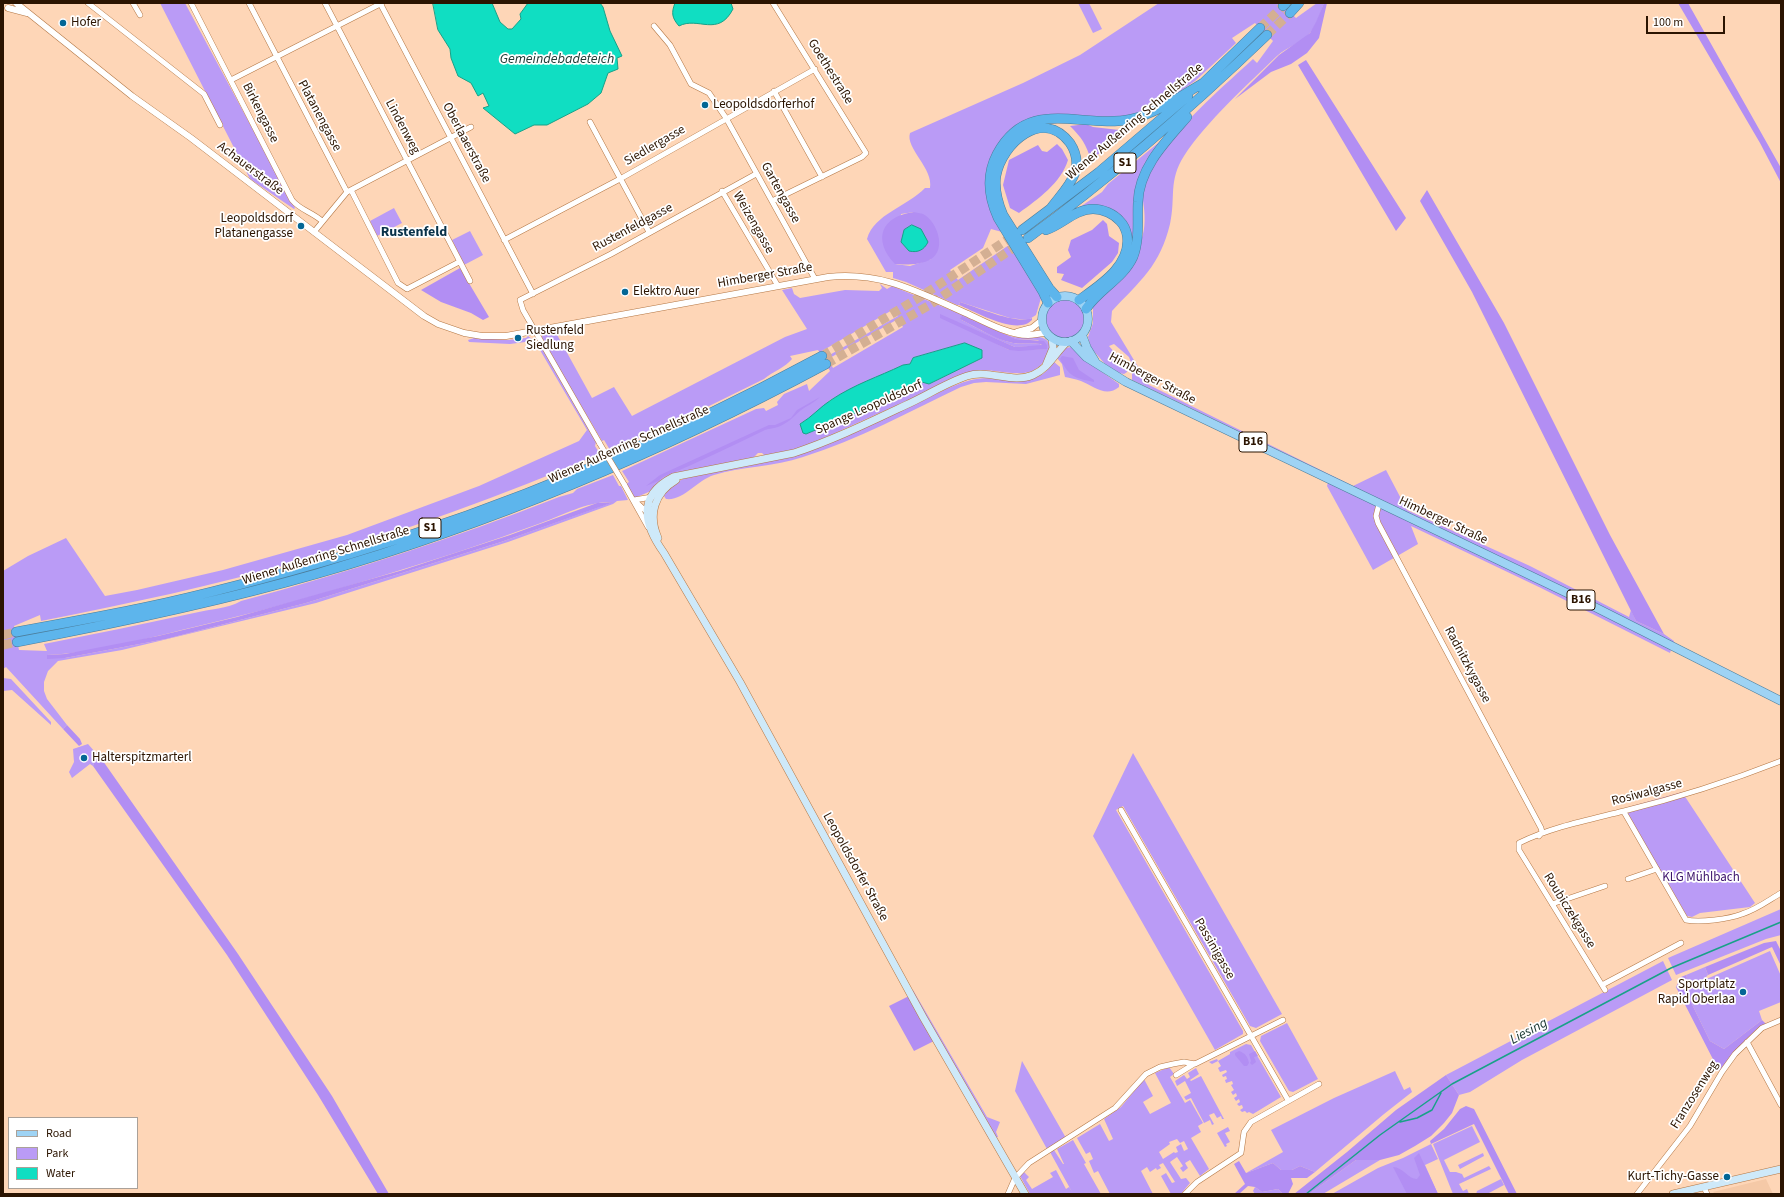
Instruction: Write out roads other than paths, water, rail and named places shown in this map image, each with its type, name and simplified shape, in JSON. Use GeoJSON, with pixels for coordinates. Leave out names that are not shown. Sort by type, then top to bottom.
{"type":"FeatureCollection","features":[{"type":"Feature","properties":{"kind":"highway"},"geometry":{"type":"LineString","coordinates":[[1290,13],[1299,3]]}},
{"type":"Feature","properties":{"kind":"highway","name":"Wiener Außenring Schnellstraße"},"geometry":{"type":"LineString","coordinates":[[1022,230],[1099,172],[1203,83],[1260,28]]}},
{"type":"Feature","properties":{"kind":"highway","name":"Wiener Außenring Schnellstraße"},"geometry":{"type":"LineString","coordinates":[[1079,300],[1115,271],[1127,253],[1128,242],[1126,231],[1121,222],[1104,210],[1093,209],[1076,214],[1049,229],[1031,235],[1092,190],[1149,144],[1212,88],[1267,35]]}},
{"type":"Feature","properties":{"kind":"highway"},"geometry":{"type":"LineString","coordinates":[[1048,303],[1043,292],[998,218],[992,205],[989,192],[990,176],[994,160],[1002,145],[1013,133],[1025,125],[1038,120],[1062,117],[1104,122],[1133,118],[1156,110],[1203,83]]}},
{"type":"Feature","properties":{"kind":"highway"},"geometry":{"type":"LineString","coordinates":[[1086,309],[1092,300],[1120,276],[1128,266],[1133,256],[1137,243],[1138,201],[1140,186],[1145,172],[1161,148],[1212,88]]}},
{"type":"Feature","properties":{"kind":"highway"},"geometry":{"type":"LineString","coordinates":[[1051,208],[1070,183],[1075,172],[1077,162],[1075,153],[1064,136],[1052,130],[1040,128],[1028,131],[1007,149],[1000,162],[996,177],[996,191],[998,203],[1003,215],[1049,288],[1057,297]]}},
{"type":"Feature","properties":{"kind":"highway","name":"Wiener Außenring Schnellstraße"},"geometry":{"type":"LineString","coordinates":[[16,632],[143,608],[255,581],[352,553],[447,522],[554,482],[651,441],[733,402],[822,356]]}},
{"type":"Feature","properties":{"kind":"highway","name":"Wiener Außenring Schnellstraße"},"geometry":{"type":"LineString","coordinates":[[17,642],[117,623],[228,598],[331,570],[449,531],[557,491],[657,448],[726,416],[826,364]]}},
{"type":"Feature","properties":{"kind":"main road"},"geometry":{"type":"LineString","coordinates":[[1046,365],[1053,348],[1042,320],[1042,313],[1048,303],[1057,297],[1068,296],[1079,300],[1086,309],[1088,322],[1082,335],[1069,342],[1057,341],[1049,335]]}},
{"type":"Feature","properties":{"kind":"main road","name":"Himberger Straße"},"geometry":{"type":"LineString","coordinates":[[1082,335],[1083,340],[1095,362]]}},
{"type":"Feature","properties":{"kind":"main road","name":"Himberger Straße"},"geometry":{"type":"LineString","coordinates":[[1069,342],[1086,357],[1126,382],[1569,594],[1781,701]]}},
{"type":"Feature","properties":{"kind":"main road","name":"Spange Leopoldsdorf"},"geometry":{"type":"LineString","coordinates":[[650,515],[657,488],[673,477],[696,471],[794,453],[810,448],[868,423],[967,376],[990,374],[1024,378],[1040,371],[1055,358],[1060,348],[1069,342]]}},
{"type":"Feature","properties":{"kind":"main road","name":"Leopoldsdorfer Straße"},"geometry":{"type":"LineString","coordinates":[[650,515],[650,529],[740,682],[920,1010],[1025,1194]]}},
{"type":"Feature","properties":{"kind":"main road","name":"Leopoldsdorfer Straße"},"geometry":{"type":"LineString","coordinates":[[650,515],[656,535],[664,552]]}},
{"type":"Feature","properties":{"kind":"main road"},"geometry":{"type":"LineString","coordinates":[[1674,1194],[1781,1169]]}},
{"type":"Feature","properties":{"kind":"street","name":"Achauerstraße"},"geometry":{"type":"LineString","coordinates":[[16,3],[132,96],[191,138],[424,316],[438,324],[464,333]]}},
{"type":"Feature","properties":{"kind":"street"},"geometry":{"type":"LineString","coordinates":[[88,3],[204,94],[220,125]]}},
{"type":"Feature","properties":{"kind":"street"},"geometry":{"type":"LineString","coordinates":[[133,3],[140,15]]}},
{"type":"Feature","properties":{"kind":"street","name":"Birkengasse"},"geometry":{"type":"LineString","coordinates":[[191,3],[292,200],[297,207],[312,213],[322,221]]}},
{"type":"Feature","properties":{"kind":"street","name":"Platanengasse"},"geometry":{"type":"LineString","coordinates":[[250,3],[276,56],[398,283],[407,289],[459,262]]}},
{"type":"Feature","properties":{"kind":"street","name":"Lindenweg"},"geometry":{"type":"LineString","coordinates":[[325,3],[470,281]]}},
{"type":"Feature","properties":{"kind":"street"},"geometry":{"type":"LineString","coordinates":[[231,80],[380,3]]}},
{"type":"Feature","properties":{"kind":"street","name":"Oberlaaerstraße"},"geometry":{"type":"LineString","coordinates":[[380,3],[533,294]]}},
{"type":"Feature","properties":{"kind":"street","name":"Goethestraße"},"geometry":{"type":"LineString","coordinates":[[773,3],[866,153],[862,157],[822,177]]}},
{"type":"Feature","properties":{"kind":"street","name":"Achauerstraße"},"geometry":{"type":"LineString","coordinates":[[8,7],[27,13]]}},
{"type":"Feature","properties":{"kind":"street","name":"Gartengasse"},"geometry":{"type":"LineString","coordinates":[[654,26],[670,45],[691,84],[709,93],[726,118],[815,279]]}},
{"type":"Feature","properties":{"kind":"street","name":"Siedlergasse"},"geometry":{"type":"LineString","coordinates":[[504,240],[620,179],[815,69]]}},
{"type":"Feature","properties":{"kind":"street"},"geometry":{"type":"LineString","coordinates":[[772,201],[822,177],[774,91]]}},
{"type":"Feature","properties":{"kind":"street"},"geometry":{"type":"LineString","coordinates":[[590,122],[649,232]]}},
{"type":"Feature","properties":{"kind":"street"},"geometry":{"type":"LineString","coordinates":[[314,232],[349,191],[471,128]]}},
{"type":"Feature","properties":{"kind":"street","name":"Rustenfeldgasse"},"geometry":{"type":"LineString","coordinates":[[520,300],[552,285],[722,191],[756,174]]}},
{"type":"Feature","properties":{"kind":"street","name":"Weizengasse"},"geometry":{"type":"LineString","coordinates":[[722,191],[778,286]]}},
{"type":"Feature","properties":{"kind":"street","name":"Himberger Straße"},"geometry":{"type":"LineString","coordinates":[[464,333],[500,337],[815,279],[852,275],[888,280],[1000,329],[1027,335],[1049,335]]}},
{"type":"Feature","properties":{"kind":"street","name":"Leopoldsdorfer Straße"},"geometry":{"type":"LineString","coordinates":[[520,300],[520,305],[650,529]]}},
{"type":"Feature","properties":{"kind":"street"},"geometry":{"type":"LineString","coordinates":[[1015,332],[1032,328],[1042,320]]}},
{"type":"Feature","properties":{"kind":"street"},"geometry":{"type":"LineString","coordinates":[[634,500],[654,498]]}},
{"type":"Feature","properties":{"kind":"street","name":"Leopoldsdorfer Straße"},"geometry":{"type":"LineString","coordinates":[[634,500],[650,515]]}},
{"type":"Feature","properties":{"kind":"street","name":"Radnitzkygasse"},"geometry":{"type":"LineString","coordinates":[[1379,504],[1376,516],[1378,523],[1541,828],[1542,832],[1539,836]]}},
{"type":"Feature","properties":{"kind":"street","name":"Rosiwalgasse"},"geometry":{"type":"LineString","coordinates":[[1519,843],[1573,823],[1624,812],[1715,785],[1781,761]]}},
{"type":"Feature","properties":{"kind":"street","name":"Passinigasse"},"geometry":{"type":"LineString","coordinates":[[1121,810],[1288,1100]]}},
{"type":"Feature","properties":{"kind":"street"},"geometry":{"type":"LineString","coordinates":[[1624,812],[1686,920],[1692,921],[1741,915],[1781,893]]}},
{"type":"Feature","properties":{"kind":"street","name":"Roubiczekgasse"},"geometry":{"type":"LineString","coordinates":[[1519,843],[1519,850],[1604,988],[1681,943]]}},
{"type":"Feature","properties":{"kind":"street"},"geometry":{"type":"LineString","coordinates":[[1628,878],[1657,869]]}},
{"type":"Feature","properties":{"kind":"street"},"geometry":{"type":"LineString","coordinates":[[1552,904],[1605,886]]}},
{"type":"Feature","properties":{"kind":"street"},"geometry":{"type":"LineString","coordinates":[[1176,1075],[1283,1020]]}},
{"type":"Feature","properties":{"kind":"street","name":"Franzosenweg"},"geometry":{"type":"LineString","coordinates":[[1637,1194],[1690,1126],[1722,1072],[1735,1054],[1762,1028],[1781,1020]]}},
{"type":"Feature","properties":{"kind":"street"},"geometry":{"type":"LineString","coordinates":[[1747,1042],[1781,1105]]}},
{"type":"Feature","properties":{"kind":"street"},"geometry":{"type":"LineString","coordinates":[[1008,1194],[1015,1178],[1035,1158],[1115,1108],[1146,1074],[1160,1067],[1173,1064],[1184,1062],[1195,1064]]}},
{"type":"Feature","properties":{"kind":"street"},"geometry":{"type":"LineString","coordinates":[[1185,1194],[1197,1182],[1240,1154],[1243,1150],[1244,1132],[1251,1122],[1319,1084]]}},
{"type":"Feature","properties":{"kind":"street"},"geometry":{"type":"LineString","coordinates":[[1704,1187],[1707,1194]]}},
{"type":"Feature","properties":{"kind":"water","name":"Gemeindebadeteich"},"geometry":{"type":"Polygon","coordinates":[[[433,3],[492,3],[500,22],[508,29],[512,29],[521,19],[520,14],[528,3],[600,3],[603,7],[610,31],[622,56],[617,58],[618,69],[608,73],[601,93],[588,104],[547,125],[534,125],[515,134],[483,108],[489,106],[483,93],[478,96],[471,83],[458,76],[451,58],[450,49],[438,30],[433,3]]]}},
{"type":"Feature","properties":{"kind":"water"},"geometry":{"type":"Polygon","coordinates":[[[675,3],[731,3],[733,9],[727,18],[721,22],[708,25],[693,23],[679,26],[673,15],[675,3]]]}},
{"type":"Feature","properties":{"kind":"water"},"geometry":{"type":"Polygon","coordinates":[[[912,225],[921,229],[928,242],[923,249],[915,252],[909,251],[901,242],[904,230],[912,225]]]}},
{"type":"Feature","properties":{"kind":"water"},"geometry":{"type":"Polygon","coordinates":[[[965,343],[982,350],[982,358],[929,384],[918,381],[905,390],[892,394],[882,402],[806,434],[803,433],[800,424],[840,394],[903,365],[910,364],[913,358],[965,343]]]}},
{"type":"Feature","properties":{"kind":"waterway","name":"Liesing"},"geometry":{"type":"LineString","coordinates":[[1306,1194],[1380,1135],[1452,1084],[1671,968],[1781,922]]}},
{"type":"Feature","properties":{"kind":"waterway"},"geometry":{"type":"LineString","coordinates":[[1400,1122],[1417,1118],[1432,1110],[1441,1093]]}},
{"type":"Feature","properties":{"kind":"tunnel"},"geometry":{"type":"LineString","coordinates":[[1260,28],[1283,6]]}},
{"type":"Feature","properties":{"kind":"tunnel"},"geometry":{"type":"LineString","coordinates":[[1267,35],[1290,13]]}},
{"type":"Feature","properties":{"kind":"tunnel"},"geometry":{"type":"LineString","coordinates":[[822,356],[920,297],[1016,234]]}},
{"type":"Feature","properties":{"kind":"tunnel"},"geometry":{"type":"LineString","coordinates":[[826,364],[928,306],[1022,242]]}},
{"type":"Feature","properties":{"kind":"tunnel"},"geometry":{"type":"LineString","coordinates":[[3,635],[16,632]]}},
{"type":"Feature","properties":{"kind":"tunnel"},"geometry":{"type":"LineString","coordinates":[[3,645],[17,642]]}},
{"type":"Feature","properties":{"kind":"place","name":"Hofer"},"geometry":{"type":"Point","coordinates":[63,23]}},
{"type":"Feature","properties":{"kind":"place","name":"Leopoldsdorferhof"},"geometry":{"type":"Point","coordinates":[705,105]}},
{"type":"Feature","properties":{"kind":"place","name":"Leopoldsdorf Platanengasse"},"geometry":{"type":"Point","coordinates":[301,226]}},
{"type":"Feature","properties":{"kind":"place","name":"Elektro Auer"},"geometry":{"type":"Point","coordinates":[625,292]}},
{"type":"Feature","properties":{"kind":"place","name":"Rustenfeld Siedlung"},"geometry":{"type":"Point","coordinates":[518,338]}},
{"type":"Feature","properties":{"kind":"place","name":"Halterspitzmarterl"},"geometry":{"type":"Point","coordinates":[84,758]}},
{"type":"Feature","properties":{"kind":"place","name":"Sportplatz Rapid Oberlaa"},"geometry":{"type":"Point","coordinates":[1743,992]}},
{"type":"Feature","properties":{"kind":"place","name":"Kurt-Tichy-Gasse"},"geometry":{"type":"Point","coordinates":[1727,1177]}},
{"type":"Feature","properties":{"kind":"district","name":"Rustenfeld"},"geometry":{"type":"Point","coordinates":[414,233]}},
{"type":"Feature","properties":{"kind":"park label","name":"KLG Mühlbach"},"geometry":{"type":"Point","coordinates":[1701,878]}}]}
